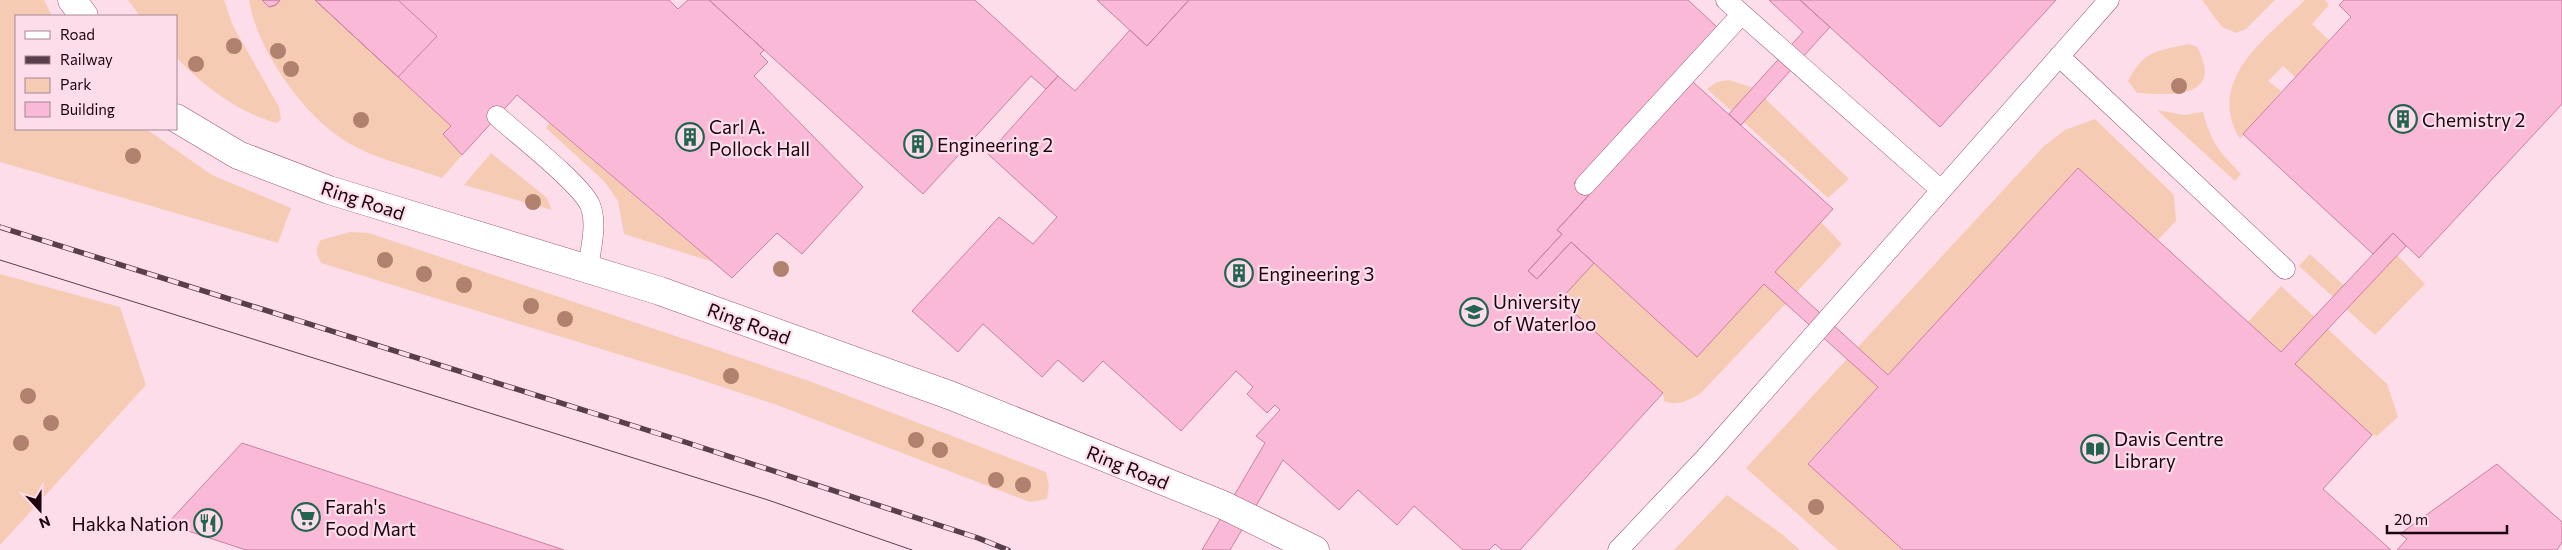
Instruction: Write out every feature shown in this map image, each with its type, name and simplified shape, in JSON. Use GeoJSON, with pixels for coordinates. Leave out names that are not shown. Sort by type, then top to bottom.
{"type":"FeatureCollection","features":[{"type":"Feature","properties":{"kind":"street"},"geometry":{"type":"LineString","coordinates":[[72,0],[83,15]]}},
{"type":"Feature","properties":{"kind":"street","name":"Ring Road"},"geometry":{"type":"LineString","coordinates":[[178,119],[238,155],[330,190],[660,291],[952,396],[1223,505],[1315,550]]}},
{"type":"Feature","properties":{"kind":"lane"},"geometry":{"type":"LineString","coordinates":[[1726,0],[1740,15],[1941,190]]}},
{"type":"Feature","properties":{"kind":"lane"},"geometry":{"type":"LineString","coordinates":[[1618,550],[1706,457],[2110,0]]}},
{"type":"Feature","properties":{"kind":"lane"},"geometry":{"type":"LineString","coordinates":[[1585,185],[1740,15]]}},
{"type":"Feature","properties":{"kind":"lane"},"geometry":{"type":"LineString","coordinates":[[2059,56],[2286,269]]}},
{"type":"Feature","properties":{"kind":"lane"},"geometry":{"type":"LineString","coordinates":[[497,116],[578,188],[590,204],[594,221],[588,270]]}},
{"type":"Feature","properties":{"kind":"green space"},"geometry":{"type":"Polygon","coordinates":[[[0,0],[44,0],[52,15],[15,15],[15,130],[147,130],[212,175],[291,208],[278,243],[0,162],[0,0]]]}},
{"type":"Feature","properties":{"kind":"green space"},"geometry":{"type":"Polygon","coordinates":[[[128,0],[224,0],[233,26],[279,107],[281,119],[277,123],[249,113],[222,97],[186,68],[178,59],[178,15],[139,15],[128,0]]]}},
{"type":"Feature","properties":{"kind":"green space"},"geometry":{"type":"Polygon","coordinates":[[[249,0],[262,0],[269,7],[276,5],[280,0],[315,0],[451,126],[443,134],[462,155],[442,178],[373,155],[335,134],[302,102],[273,62],[262,41],[249,0]]]}},
{"type":"Feature","properties":{"kind":"green space"},"geometry":{"type":"Polygon","coordinates":[[[2202,0],[2275,0],[2246,29],[2236,33],[2222,27],[2202,0]]]}},
{"type":"Feature","properties":{"kind":"green space"},"geometry":{"type":"Polygon","coordinates":[[[2305,0],[2325,0],[2329,5],[2312,24],[2329,40],[2296,78],[2283,66],[2268,81],[2281,91],[2240,139],[2231,118],[2230,98],[2235,79],[2245,61],[2259,45],[2305,0]]]}},
{"type":"Feature","properties":{"kind":"green space"},"geometry":{"type":"Polygon","coordinates":[[[2188,44],[2197,47],[2204,64],[2204,76],[2199,85],[2178,93],[2137,93],[2128,81],[2145,58],[2159,51],[2188,44]]]}},
{"type":"Feature","properties":{"kind":"green space"},"geometry":{"type":"Polygon","coordinates":[[[1729,80],[1754,88],[1849,179],[1828,198],[1707,89],[1717,82],[1729,80]]]}},
{"type":"Feature","properties":{"kind":"green space"},"geometry":{"type":"Polygon","coordinates":[[[2157,110],[2184,115],[2203,112],[2209,132],[2217,146],[2241,174],[2235,181],[2157,110]]]}},
{"type":"Feature","properties":{"kind":"green space"},"geometry":{"type":"Polygon","coordinates":[[[2095,119],[2174,195],[2176,221],[2158,240],[2078,168],[1808,463],[1903,550],[1838,550],[1746,468],[2044,146],[2065,130],[2095,119]]]}},
{"type":"Feature","properties":{"kind":"green space"},"geometry":{"type":"Polygon","coordinates":[[[549,123],[713,262],[624,234],[618,201],[604,181],[546,128],[549,123]]]}},
{"type":"Feature","properties":{"kind":"green space"},"geometry":{"type":"Polygon","coordinates":[[[491,153],[546,197],[552,210],[464,185],[491,153]]]}},
{"type":"Feature","properties":{"kind":"green space"},"geometry":{"type":"Polygon","coordinates":[[[1821,222],[1842,244],[1701,393],[1683,402],[1669,403],[1664,401],[1663,393],[1560,300],[1594,263],[1697,357],[1821,222]]]}},
{"type":"Feature","properties":{"kind":"green space"},"geometry":{"type":"Polygon","coordinates":[[[350,232],[369,233],[812,382],[1046,472],[1049,485],[1047,499],[1030,502],[777,405],[686,375],[321,263],[317,251],[321,240],[350,232]]]}},
{"type":"Feature","properties":{"kind":"green space"},"geometry":{"type":"Polygon","coordinates":[[[2310,254],[2350,291],[2397,255],[2425,284],[2375,335],[2299,266],[2310,254]]]}},
{"type":"Feature","properties":{"kind":"green space"},"geometry":{"type":"Polygon","coordinates":[[[0,274],[120,307],[146,385],[0,545],[0,274]]]}},
{"type":"Feature","properties":{"kind":"green space"},"geometry":{"type":"Polygon","coordinates":[[[2281,286],[2387,384],[2398,417],[2377,436],[2372,435],[2248,322],[2281,286]]]}},
{"type":"Feature","properties":{"kind":"green space"},"geometry":{"type":"Polygon","coordinates":[[[1727,495],[1783,535],[1800,550],[1674,550],[1727,495]]]}},
{"type":"Feature","properties":{"kind":"building"},"geometry":{"type":"Polygon","coordinates":[[[262,0],[280,0],[276,5],[269,7],[262,0]]]}},
{"type":"Feature","properties":{"kind":"building"},"geometry":{"type":"Polygon","coordinates":[[[262,0],[280,0],[276,5],[269,7],[262,0]]]}},
{"type":"Feature","properties":{"kind":"building","name":"Carl A. Pollock Hall"},"geometry":{"type":"Polygon","coordinates":[[[315,0],[669,0],[678,9],[688,0],[709,0],[764,50],[760,54],[768,62],[754,76],[863,187],[802,254],[777,233],[732,278],[517,95],[462,155],[443,134],[451,126],[315,0]]]}},
{"type":"Feature","properties":{"kind":"building"},"geometry":{"type":"Polygon","coordinates":[[[315,0],[398,0],[437,36],[398,77],[315,0]]]}},
{"type":"Feature","properties":{"kind":"building","name":"Engineering 2"},"geometry":{"type":"Polygon","coordinates":[[[709,0],[975,0],[1058,76],[1046,89],[1031,76],[923,194],[709,0]]]}},
{"type":"Feature","properties":{"kind":"building"},"geometry":{"type":"Polygon","coordinates":[[[1097,0],[1189,0],[1147,46],[1097,0]]]}},
{"type":"Feature","properties":{"kind":"building","name":"Engineering 3"},"geometry":{"type":"Polygon","coordinates":[[[1189,0],[1688,0],[1717,27],[1574,183],[1588,196],[1557,230],[1562,234],[1528,271],[1537,279],[1571,242],[1594,263],[1560,300],[1663,393],[1520,550],[1502,550],[1495,544],[1489,550],[1463,550],[1414,506],[1397,525],[1358,490],[1339,510],[1283,460],[1230,550],[1202,550],[1265,443],[1256,436],[1280,410],[1275,405],[1267,413],[1247,394],[1253,387],[1236,371],[1181,431],[1103,361],[1083,382],[1058,360],[1042,377],[983,324],[958,352],[912,311],[999,217],[1033,244],[1057,217],[988,154],[1058,76],[1075,91],[1130,30],[1147,46],[1189,0]]]}},
{"type":"Feature","properties":{"kind":"building"},"geometry":{"type":"Polygon","coordinates":[[[1769,0],[1800,0],[1830,27],[1741,125],[1729,114],[1803,32],[1769,0]]]}},
{"type":"Feature","properties":{"kind":"building"},"geometry":{"type":"Polygon","coordinates":[[[1800,0],[2056,0],[1940,127],[1800,0]]]}},
{"type":"Feature","properties":{"kind":"building","name":"Chemistry 2"},"geometry":{"type":"Polygon","coordinates":[[[2344,0],[2562,0],[2562,104],[2419,258],[2393,233],[2373,254],[2243,134],[2351,17],[2339,5],[2344,0]]]}},
{"type":"Feature","properties":{"kind":"building"},"geometry":{"type":"Polygon","coordinates":[[[1693,82],[1833,209],[1775,272],[1888,375],[2078,168],[2281,352],[2393,233],[2406,246],[2295,364],[2372,435],[2323,489],[2391,550],[1903,550],[1808,464],[1878,387],[1764,284],[1697,357],[1571,242],[1537,279],[1528,271],[1562,234],[1557,230],[1693,82]]]}},
{"type":"Feature","properties":{"kind":"building"},"geometry":{"type":"Polygon","coordinates":[[[242,443],[564,550],[246,550],[167,524],[242,443]]]}},
{"type":"Feature","properties":{"kind":"building"},"geometry":{"type":"Polygon","coordinates":[[[2497,464],[2562,522],[2562,542],[2557,550],[2397,550],[2407,539],[2400,534],[2497,464]]]}},
{"type":"Feature","properties":{"kind":"tram line"},"geometry":{"type":"LineString","coordinates":[[0,260],[768,500],[912,550]]}},
{"type":"Feature","properties":{"kind":"railway"},"geometry":{"type":"LineString","coordinates":[[0,227],[685,442],[978,538],[1008,550]]}},
{"type":"Feature","properties":{"kind":"place","name":"Chemistry 2"},"geometry":{"type":"Point","coordinates":[2403,119]}},
{"type":"Feature","properties":{"kind":"place","name":"Carl A. Pollock Hall"},"geometry":{"type":"Point","coordinates":[690,137]}},
{"type":"Feature","properties":{"kind":"place","name":"Engineering 2"},"geometry":{"type":"Point","coordinates":[918,144]}},
{"type":"Feature","properties":{"kind":"place","name":"Engineering 3"},"geometry":{"type":"Point","coordinates":[1239,273]}},
{"type":"Feature","properties":{"kind":"place","name":"University of Waterloo"},"geometry":{"type":"Point","coordinates":[1474,312]}},
{"type":"Feature","properties":{"kind":"place","name":"Davis Centre Library"},"geometry":{"type":"Point","coordinates":[2095,449]}},
{"type":"Feature","properties":{"kind":"place","name":"Farah's Food Mart"},"geometry":{"type":"Point","coordinates":[306,517]}},
{"type":"Feature","properties":{"kind":"place","name":"Hakka Nation"},"geometry":{"type":"Point","coordinates":[208,523]}}]}
